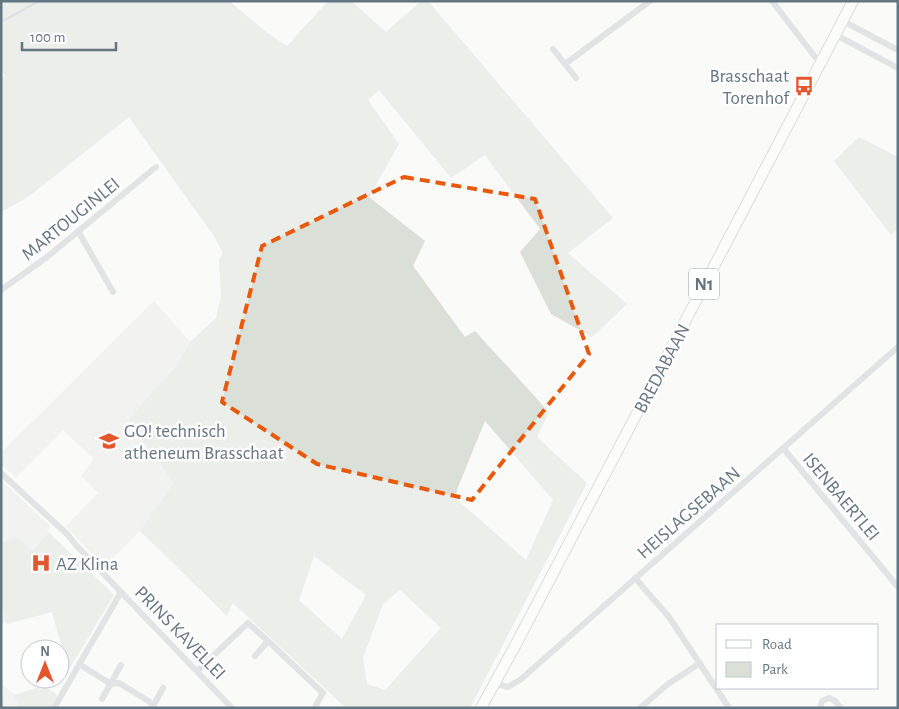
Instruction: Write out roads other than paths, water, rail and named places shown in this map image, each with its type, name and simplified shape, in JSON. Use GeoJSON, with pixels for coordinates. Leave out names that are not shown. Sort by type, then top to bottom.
{"type":"FeatureCollection","features":[{"type":"Feature","properties":{"kind":"main road","name":"BREDABAAN"},"geometry":{"type":"LineString","coordinates":[[481,708],[853,1]]}},
{"type":"Feature","properties":{"kind":"street"},"geometry":{"type":"LineString","coordinates":[[565,64],[650,1]]}},
{"type":"Feature","properties":{"kind":"street"},"geometry":{"type":"LineString","coordinates":[[772,1],[815,57],[822,61]]}},
{"type":"Feature","properties":{"kind":"street"},"geometry":{"type":"LineString","coordinates":[[843,21],[898,50]]}},
{"type":"Feature","properties":{"kind":"street"},"geometry":{"type":"LineString","coordinates":[[836,35],[898,68]]}},
{"type":"Feature","properties":{"kind":"street"},"geometry":{"type":"LineString","coordinates":[[553,49],[576,78]]}},
{"type":"Feature","properties":{"kind":"street","name":"MARTOUGINLEI"},"geometry":{"type":"LineString","coordinates":[[1,290],[21,277],[156,167]]}},
{"type":"Feature","properties":{"kind":"street"},"geometry":{"type":"LineString","coordinates":[[78,231],[113,292]]}},
{"type":"Feature","properties":{"kind":"street","name":"HEISLAGSEBAAN"},"geometry":{"type":"LineString","coordinates":[[494,683],[505,687],[512,686],[898,347]]}},
{"type":"Feature","properties":{"kind":"street","name":"ISENBAERTLEI"},"geometry":{"type":"LineString","coordinates":[[783,448],[898,587]]}},
{"type":"Feature","properties":{"kind":"street","name":"PRINS KAVELLEI"},"geometry":{"type":"LineString","coordinates":[[1,473],[68,535],[232,708]]}},
{"type":"Feature","properties":{"kind":"street"},"geometry":{"type":"LineString","coordinates":[[635,578],[669,617],[716,688]]}},
{"type":"Feature","properties":{"kind":"street"},"geometry":{"type":"LineString","coordinates":[[54,708],[121,592]]}},
{"type":"Feature","properties":{"kind":"street"},"geometry":{"type":"LineString","coordinates":[[198,670],[248,623],[323,693],[316,708]]}},
{"type":"Feature","properties":{"kind":"street"},"geometry":{"type":"LineString","coordinates":[[255,656],[268,642]]}},
{"type":"Feature","properties":{"kind":"street"},"geometry":{"type":"LineString","coordinates":[[640,708],[668,684],[700,663]]}},
{"type":"Feature","properties":{"kind":"street"},"geometry":{"type":"LineString","coordinates":[[79,664],[112,684],[119,683],[150,702],[153,707]]}},
{"type":"Feature","properties":{"kind":"street"},"geometry":{"type":"LineString","coordinates":[[102,699],[122,665]]}},
{"type":"Feature","properties":{"kind":"street"},"geometry":{"type":"LineString","coordinates":[[153,707],[163,688]]}},
{"type":"Feature","properties":{"kind":"street"},"geometry":{"type":"LineString","coordinates":[[717,689],[729,708]]}},
{"type":"Feature","properties":{"kind":"street"},"geometry":{"type":"LineString","coordinates":[[820,708],[822,702],[829,698],[834,700],[841,708]]}},
{"type":"Feature","properties":{"kind":"waterway"},"geometry":{"type":"LineString","coordinates":[[1,22],[39,1]]}},
{"type":"Feature","properties":{"kind":"place","name":"Brasschaat Torenhof"},"geometry":{"type":"Point","coordinates":[804,86]}},
{"type":"Feature","properties":{"kind":"place","name":"GO! technisch atheneum Brasschaat"},"geometry":{"type":"Point","coordinates":[109,441]}},
{"type":"Feature","properties":{"kind":"place","name":"AZ Klina"},"geometry":{"type":"Point","coordinates":[41,563]}}]}
